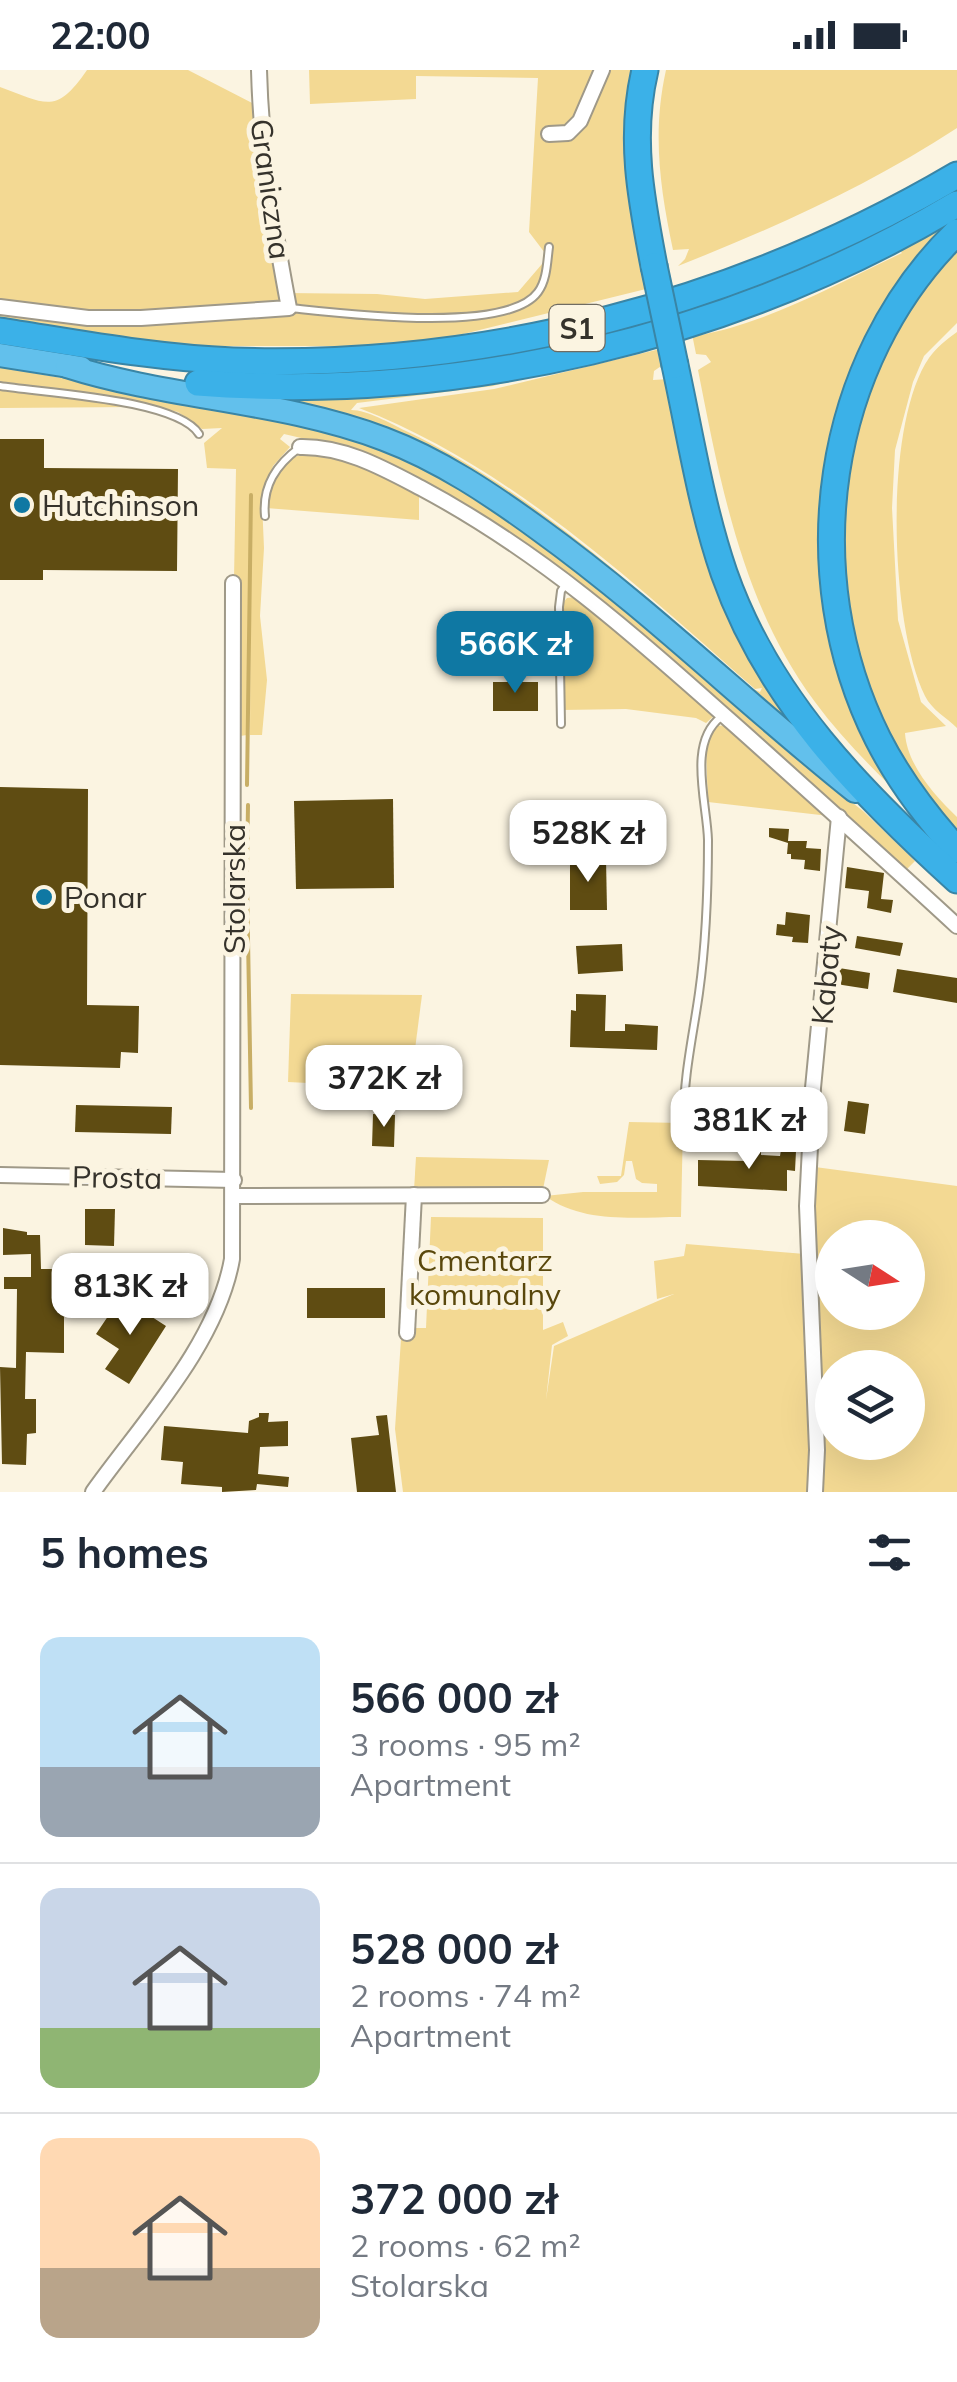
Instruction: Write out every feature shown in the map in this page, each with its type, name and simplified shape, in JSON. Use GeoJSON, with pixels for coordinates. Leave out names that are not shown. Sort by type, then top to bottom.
{"type":"FeatureCollection","features":[{"type":"Feature","properties":{"kind":"highway"},"geometry":{"type":"LineString","coordinates":[[644,70],[636,144],[640,197],[661,264],[708,517],[736,606],[784,696],[890,818]]}},
{"type":"Feature","properties":{"kind":"highway"},"geometry":{"type":"LineString","coordinates":[[658,70],[649,140],[661,264]]}},
{"type":"Feature","properties":{"kind":"highway","name":"S1"},"geometry":{"type":"LineString","coordinates":[[0,331],[230,360],[369,358],[502,342],[607,322],[738,280],[848,234],[957,175]]}},
{"type":"Feature","properties":{"kind":"highway","name":"S1"},"geometry":{"type":"LineString","coordinates":[[0,355],[198,383],[314,386],[518,366],[696,320],[775,292],[878,246],[957,204]]}},
{"type":"Feature","properties":{"kind":"highway"},"geometry":{"type":"LineString","coordinates":[[957,232],[934,256],[896,310],[859,384],[836,470],[830,548],[839,625],[867,713],[908,790],[957,850]]}},
{"type":"Feature","properties":{"kind":"highway"},"geometry":{"type":"LineString","coordinates":[[682,363],[728,537],[750,599],[795,687],[844,748],[957,858]]}},
{"type":"Feature","properties":{"kind":"highway"},"geometry":{"type":"LineString","coordinates":[[67,366],[107,379],[338,423],[387,440],[436,464],[526,520],[607,580],[772,724],[890,818],[957,880]]}},
{"type":"Feature","properties":{"kind":"street","name":"Graniczna"},"geometry":{"type":"LineString","coordinates":[[259,70],[260,121],[271,214],[289,308]]}},
{"type":"Feature","properties":{"kind":"street"},"geometry":{"type":"LineString","coordinates":[[549,134],[568,133],[580,121],[602,70]]}},
{"type":"Feature","properties":{"kind":"street"},"geometry":{"type":"LineString","coordinates":[[0,307],[88,318],[289,308]]}},
{"type":"Feature","properties":{"kind":"street"},"geometry":{"type":"LineString","coordinates":[[300,447],[346,452],[406,480],[484,522],[567,580],[663,659],[957,926]]}},
{"type":"Feature","properties":{"kind":"street","name":"Stolarska"},"geometry":{"type":"LineString","coordinates":[[93,1492],[210,1331],[228,1283],[232,1259],[233,583]]}},
{"type":"Feature","properties":{"kind":"street","name":"Kabaty"},"geometry":{"type":"LineString","coordinates":[[816,1492],[807,1206],[839,817]]}},
{"type":"Feature","properties":{"kind":"street","name":"Prosta"},"geometry":{"type":"LineString","coordinates":[[0,1175],[234,1180]]}},
{"type":"Feature","properties":{"kind":"street"},"geometry":{"type":"LineString","coordinates":[[233,1196],[542,1195]]}},
{"type":"Feature","properties":{"kind":"street"},"geometry":{"type":"LineString","coordinates":[[407,1333],[414,1196]]}},
{"type":"Feature","properties":{"kind":"lane"},"geometry":{"type":"LineString","coordinates":[[289,308],[425,319],[504,309],[536,295],[546,274],[549,247]]}},
{"type":"Feature","properties":{"kind":"lane"},"geometry":{"type":"LineString","coordinates":[[0,386],[138,405],[182,418],[199,434]]}},
{"type":"Feature","properties":{"kind":"lane"},"geometry":{"type":"LineString","coordinates":[[264,516],[269,481],[281,461],[300,447]]}},
{"type":"Feature","properties":{"kind":"lane"},"geometry":{"type":"LineString","coordinates":[[561,724],[559,607],[567,580]]}},
{"type":"Feature","properties":{"kind":"lane"},"geometry":{"type":"LineString","coordinates":[[684,1122],[684,1084],[699,990],[705,916],[708,838],[704,738],[708,727],[723,715]]}},
{"type":"Feature","properties":{"kind":"green space"},"geometry":{"type":"Polygon","coordinates":[[[87,70],[188,70],[260,107],[286,293],[425,299],[518,292],[548,257],[529,232],[538,78],[416,76],[416,99],[310,104],[309,70],[635,70],[646,289],[451,337],[382,346],[194,346],[0,321],[0,87],[49,102],[67,94],[87,70]]]}},
{"type":"Feature","properties":{"kind":"green space"},"geometry":{"type":"Polygon","coordinates":[[[666,70],[957,70],[957,128],[821,204],[678,266],[689,249],[673,250],[659,160],[659,116],[666,70]]]}},
{"type":"Feature","properties":{"kind":"green space"},"geometry":{"type":"Polygon","coordinates":[[[957,217],[957,224],[868,350],[827,578],[909,804],[815,702],[770,626],[738,544],[716,458],[698,370],[711,362],[706,355],[696,354],[692,334],[757,311],[695,336],[722,330],[801,302],[902,253],[883,258],[957,217]]]}},
{"type":"Feature","properties":{"kind":"green space"},"geometry":{"type":"Polygon","coordinates":[[[957,248],[957,323],[924,356],[913,382],[895,450],[892,508],[898,620],[921,702],[946,726],[905,733],[907,745],[924,779],[957,817],[957,832],[896,756],[863,676],[845,602],[839,555],[854,418],[909,303],[957,248]]]}},
{"type":"Feature","properties":{"kind":"green space"},"geometry":{"type":"Polygon","coordinates":[[[957,332],[957,728],[928,701],[913,664],[904,623],[897,526],[898,476],[914,389],[929,358],[957,332]]]}},
{"type":"Feature","properties":{"kind":"green space"},"geometry":{"type":"Polygon","coordinates":[[[660,349],[664,364],[654,371],[653,380],[669,379],[693,491],[807,740],[539,518],[265,398],[525,377],[493,386],[357,403],[351,410],[386,421],[499,484],[585,547],[747,686],[760,692],[762,688],[755,689],[617,569],[519,495],[415,433],[359,408],[494,389],[660,349]]]}},
{"type":"Feature","properties":{"kind":"green space"},"geometry":{"type":"Polygon","coordinates":[[[0,367],[382,443],[494,504],[863,811],[915,861],[906,870],[593,595],[340,447],[284,434],[280,439],[290,447],[273,466],[262,502],[260,616],[267,680],[262,735],[250,735],[251,494],[247,735],[240,736],[241,629],[234,579],[236,469],[207,468],[204,443],[222,428],[202,429],[178,412],[128,401],[0,383],[0,367]]]}},
{"type":"Feature","properties":{"kind":"green space"},"geometry":{"type":"Polygon","coordinates":[[[0,388],[135,407],[0,408],[0,388]]]}},
{"type":"Feature","properties":{"kind":"green space"},"geometry":{"type":"Polygon","coordinates":[[[323,449],[419,490],[419,520],[266,508],[272,485],[283,467],[300,455],[323,449]]]}},
{"type":"Feature","properties":{"kind":"green space"},"geometry":{"type":"Polygon","coordinates":[[[576,597],[716,714],[706,723],[696,718],[626,709],[562,710],[561,605],[567,598],[576,597]]]}},
{"type":"Feature","properties":{"kind":"green space"},"geometry":{"type":"Polygon","coordinates":[[[726,725],[829,816],[708,802],[708,739],[718,726],[726,725]]]}},
{"type":"Feature","properties":{"kind":"green space"},"geometry":{"type":"Polygon","coordinates":[[[291,994],[422,995],[410,1088],[288,1082],[291,994]]]}},
{"type":"Feature","properties":{"kind":"green space"},"geometry":{"type":"Polygon","coordinates":[[[629,1122],[683,1123],[681,1217],[593,1215],[545,1196],[657,1192],[657,1184],[636,1179],[632,1161],[626,1161],[624,1175],[617,1182],[600,1184],[597,1176],[621,1176],[629,1122]]]}},
{"type":"Feature","properties":{"kind":"green space"},"geometry":{"type":"Polygon","coordinates":[[[416,1157],[549,1160],[543,1189],[414,1190],[416,1157]]]}},
{"type":"Feature","properties":{"kind":"green space","name":"Cmentarz komunalny"},"geometry":{"type":"Polygon","coordinates":[[[815,1167],[957,1186],[957,1492],[403,1492],[395,1429],[401,1339],[414,1328],[426,1328],[431,1217],[543,1218],[543,1330],[563,1322],[568,1336],[552,1345],[546,1400],[554,1346],[674,1294],[657,1299],[654,1261],[684,1256],[686,1244],[805,1254],[815,1167]]]}},
{"type":"Feature","properties":{"kind":"building"},"geometry":{"type":"Polygon","coordinates":[[[0,439],[44,439],[44,468],[178,469],[177,571],[43,570],[43,580],[0,580],[0,439]]]}},
{"type":"Feature","properties":{"kind":"building"},"geometry":{"type":"Polygon","coordinates":[[[493,682],[538,682],[538,711],[493,711],[493,682]]]}},
{"type":"Feature","properties":{"kind":"building","name":"Ponar"},"geometry":{"type":"Polygon","coordinates":[[[0,787],[88,789],[87,1005],[139,1006],[138,1053],[121,1052],[120,1068],[0,1065],[0,787]]]}},
{"type":"Feature","properties":{"kind":"building"},"geometry":{"type":"Polygon","coordinates":[[[393,799],[394,888],[296,889],[294,801],[393,799]]]}},
{"type":"Feature","properties":{"kind":"building"},"geometry":{"type":"Polygon","coordinates":[[[769,828],[789,829],[788,841],[807,841],[806,848],[821,849],[820,871],[804,869],[805,860],[791,859],[791,854],[787,854],[788,843],[769,837],[769,828]]]}},
{"type":"Feature","properties":{"kind":"building"},"geometry":{"type":"Polygon","coordinates":[[[570,859],[606,859],[607,910],[570,910],[570,859]]]}},
{"type":"Feature","properties":{"kind":"building"},"geometry":{"type":"Polygon","coordinates":[[[847,867],[884,873],[881,899],[893,900],[891,913],[867,908],[869,891],[845,888],[847,867]]]}},
{"type":"Feature","properties":{"kind":"building"},"geometry":{"type":"Polygon","coordinates":[[[786,912],[810,915],[808,943],[776,935],[777,924],[785,925],[786,912]]]}},
{"type":"Feature","properties":{"kind":"building"},"geometry":{"type":"Polygon","coordinates":[[[857,936],[903,943],[900,956],[855,948],[857,936]]]}},
{"type":"Feature","properties":{"kind":"building"},"geometry":{"type":"Polygon","coordinates":[[[622,944],[623,971],[578,974],[576,946],[622,944]]]}},
{"type":"Feature","properties":{"kind":"building"},"geometry":{"type":"Polygon","coordinates":[[[839,968],[870,973],[868,989],[836,984],[839,968]]]}},
{"type":"Feature","properties":{"kind":"building"},"geometry":{"type":"Polygon","coordinates":[[[897,969],[957,978],[957,1003],[893,992],[897,969]]]}},
{"type":"Feature","properties":{"kind":"building"},"geometry":{"type":"Polygon","coordinates":[[[576,994],[606,995],[605,1031],[625,1031],[625,1024],[658,1026],[657,1050],[570,1047],[571,1010],[576,1011],[576,994]]]}},
{"type":"Feature","properties":{"kind":"building"},"geometry":{"type":"Polygon","coordinates":[[[848,1101],[869,1104],[865,1134],[844,1131],[848,1101]]]}},
{"type":"Feature","properties":{"kind":"building"},"geometry":{"type":"Polygon","coordinates":[[[76,1105],[172,1107],[171,1134],[75,1132],[76,1105]]]}},
{"type":"Feature","properties":{"kind":"building"},"geometry":{"type":"Polygon","coordinates":[[[373,1114],[395,1115],[394,1147],[372,1146],[373,1114]]]}},
{"type":"Feature","properties":{"kind":"building"},"geometry":{"type":"Polygon","coordinates":[[[747,1148],[761,1148],[761,1155],[780,1156],[781,1150],[796,1151],[795,1171],[787,1170],[787,1191],[698,1186],[698,1160],[746,1161],[747,1148]]]}},
{"type":"Feature","properties":{"kind":"building"},"geometry":{"type":"Polygon","coordinates":[[[85,1209],[115,1209],[114,1246],[85,1245],[85,1209]]]}},
{"type":"Feature","properties":{"kind":"building"},"geometry":{"type":"Polygon","coordinates":[[[3,1228],[40,1235],[41,1269],[85,1269],[85,1317],[64,1317],[64,1353],[26,1352],[25,1399],[36,1399],[36,1433],[27,1434],[26,1465],[2,1464],[0,1367],[16,1368],[17,1289],[4,1289],[4,1277],[31,1277],[31,1254],[3,1255],[3,1228]]]}},
{"type":"Feature","properties":{"kind":"building"},"geometry":{"type":"Polygon","coordinates":[[[307,1288],[385,1288],[385,1318],[307,1318],[307,1288]]]}},
{"type":"Feature","properties":{"kind":"building"},"geometry":{"type":"Polygon","coordinates":[[[121,1297],[166,1326],[129,1384],[105,1369],[119,1349],[96,1334],[121,1297]]]}},
{"type":"Feature","properties":{"kind":"building"},"geometry":{"type":"Polygon","coordinates":[[[259,1413],[269,1413],[268,1422],[288,1421],[288,1446],[260,1447],[258,1474],[289,1477],[288,1487],[257,1484],[256,1490],[222,1492],[222,1487],[181,1484],[183,1462],[161,1460],[164,1426],[248,1433],[249,1421],[259,1417],[259,1413]]]}},
{"type":"Feature","properties":{"kind":"building"},"geometry":{"type":"Polygon","coordinates":[[[387,1415],[396,1492],[357,1492],[351,1438],[379,1435],[376,1416],[387,1415]]]}},
{"type":"Feature","properties":{"kind":"waterway"},"geometry":{"type":"LineString","coordinates":[[247,785],[251,495]]}},
{"type":"Feature","properties":{"kind":"waterway"},"geometry":{"type":"LineString","coordinates":[[247,870],[248,805]]}},
{"type":"Feature","properties":{"kind":"waterway"},"geometry":{"type":"LineString","coordinates":[[247,882],[251,1108]]}},
{"type":"Feature","properties":{"kind":"place","name":"Hutchinson"},"geometry":{"type":"Point","coordinates":[22,505]}},
{"type":"Feature","properties":{"kind":"place","name":"Ponar"},"geometry":{"type":"Point","coordinates":[44,897]}}]}
